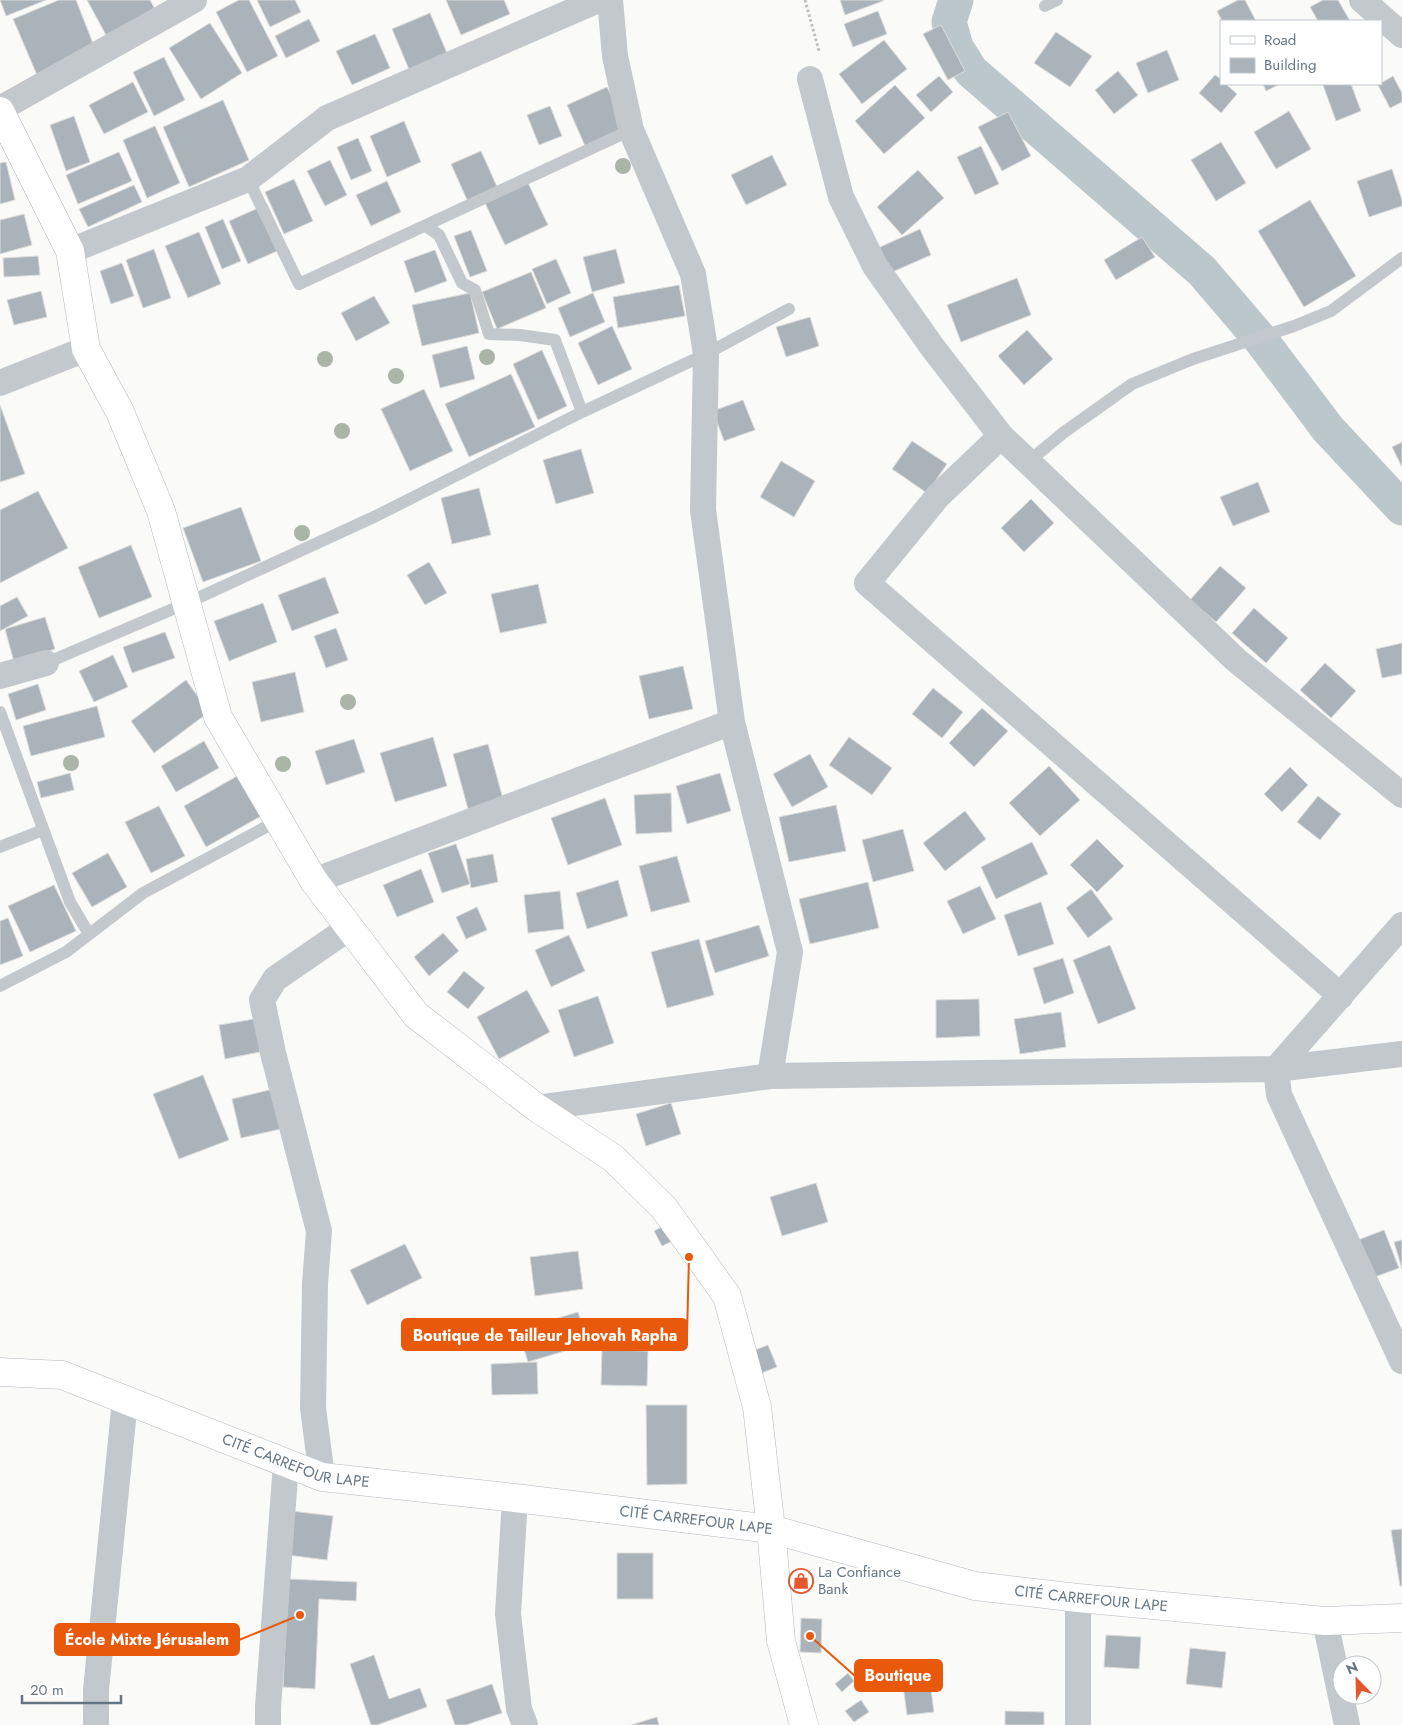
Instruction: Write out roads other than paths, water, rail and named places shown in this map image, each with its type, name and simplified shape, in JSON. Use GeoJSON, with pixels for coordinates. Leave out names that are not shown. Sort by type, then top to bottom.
{"type":"FeatureCollection","features":[{"type":"Feature","properties":{"kind":"street"},"geometry":{"type":"LineString","coordinates":[[194,0],[167,7],[0,110],[70,251],[86,349],[120,412],[161,511],[218,717],[314,881],[416,1015],[537,1108],[613,1158],[664,1208],[726,1296],[757,1408],[771,1529],[780,1641],[804,1725]]}},
{"type":"Feature","properties":{"kind":"street"},"geometry":{"type":"LineString","coordinates":[[70,251],[248,179],[327,118],[598,0]]}},
{"type":"Feature","properties":{"kind":"street"},"geometry":{"type":"LineString","coordinates":[[610,0],[614,56],[631,130],[693,274],[706,354],[703,510],[732,722],[790,952],[770,1076]]}},
{"type":"Feature","properties":{"kind":"street"},"geometry":{"type":"LineString","coordinates":[[1362,0],[1402,35]]}},
{"type":"Feature","properties":{"kind":"street"},"geometry":{"type":"LineString","coordinates":[[810,79],[841,197],[875,266],[933,348],[1002,436],[1236,660],[1402,795]]}},
{"type":"Feature","properties":{"kind":"street"},"geometry":{"type":"LineString","coordinates":[[0,383],[86,349]]}},
{"type":"Feature","properties":{"kind":"street"},"geometry":{"type":"LineString","coordinates":[[1002,436],[938,496],[867,582],[1341,996]]}},
{"type":"Feature","properties":{"kind":"street"},"geometry":{"type":"LineString","coordinates":[[0,676],[46,664]]}},
{"type":"Feature","properties":{"kind":"street"},"geometry":{"type":"LineString","coordinates":[[314,881],[732,722]]}},
{"type":"Feature","properties":{"kind":"street"},"geometry":{"type":"LineString","coordinates":[[1276,1069],[1402,925]]}},
{"type":"Feature","properties":{"kind":"street"},"geometry":{"type":"LineString","coordinates":[[322,1478],[313,1408],[315,1284],[319,1231],[273,1053],[262,1000],[275,979],[349,928]]}},
{"type":"Feature","properties":{"kind":"street"},"geometry":{"type":"LineString","coordinates":[[537,1108],[770,1076],[1276,1069],[1402,1054]]}},
{"type":"Feature","properties":{"kind":"street"},"geometry":{"type":"LineString","coordinates":[[1276,1069],[1280,1094],[1402,1360]]}},
{"type":"Feature","properties":{"kind":"street","name":"CITÉ CARREFOUR LAPE"},"geometry":{"type":"LineString","coordinates":[[0,1372],[62,1375],[322,1478],[515,1498],[771,1529],[975,1586],[1078,1598],[1325,1621],[1402,1618]]}},
{"type":"Feature","properties":{"kind":"street"},"geometry":{"type":"LineString","coordinates":[[96,1725],[96,1690],[125,1400]]}},
{"type":"Feature","properties":{"kind":"street"},"geometry":{"type":"LineString","coordinates":[[268,1725],[286,1463]]}},
{"type":"Feature","properties":{"kind":"street"},"geometry":{"type":"LineString","coordinates":[[515,1498],[508,1614],[519,1709],[524,1725]]}},
{"type":"Feature","properties":{"kind":"street"},"geometry":{"type":"LineString","coordinates":[[1078,1598],[1078,1725]]}},
{"type":"Feature","properties":{"kind":"street"},"geometry":{"type":"LineString","coordinates":[[1325,1621],[1347,1725]]}},
{"type":"Feature","properties":{"kind":"lane"},"geometry":{"type":"LineString","coordinates":[[1045,6],[1056,0]]}},
{"type":"Feature","properties":{"kind":"lane"},"geometry":{"type":"LineString","coordinates":[[248,179],[299,284],[631,130]]}},
{"type":"Feature","properties":{"kind":"lane"},"geometry":{"type":"LineString","coordinates":[[426,226],[439,235],[462,283],[475,290],[489,334],[520,335],[555,340],[582,412]]}},
{"type":"Feature","properties":{"kind":"lane"},"geometry":{"type":"LineString","coordinates":[[1029,461],[1063,433],[1132,384],[1194,359],[1294,326],[1331,311],[1402,258]]}},
{"type":"Feature","properties":{"kind":"lane"},"geometry":{"type":"LineString","coordinates":[[46,664],[186,603],[376,516],[582,412],[706,354],[789,309]]}},
{"type":"Feature","properties":{"kind":"lane"},"geometry":{"type":"LineString","coordinates":[[0,712],[70,902],[89,934]]}},
{"type":"Feature","properties":{"kind":"lane"},"geometry":{"type":"LineString","coordinates":[[0,986],[66,952],[143,894],[279,820]]}},
{"type":"Feature","properties":{"kind":"lane"},"geometry":{"type":"LineString","coordinates":[[0,847],[43,830]]}},
{"type":"Feature","properties":{"kind":"waterway"},"geometry":{"type":"LineString","coordinates":[[956,0],[949,22],[956,47],[971,71],[1202,271],[1261,340],[1328,429],[1402,508]]}},
{"type":"Feature","properties":{"kind":"place","name":"Boutique de Tailleur Jehovah Rapha"},"geometry":{"type":"Point","coordinates":[689,1257]}},
{"type":"Feature","properties":{"kind":"place","name":"La Confiance Bank"},"geometry":{"type":"Point","coordinates":[801,1581]}},
{"type":"Feature","properties":{"kind":"place","name":"École Mixte Jérusalem"},"geometry":{"type":"Point","coordinates":[300,1615]}},
{"type":"Feature","properties":{"kind":"place","name":"Boutique"},"geometry":{"type":"Point","coordinates":[810,1636]}}]}
